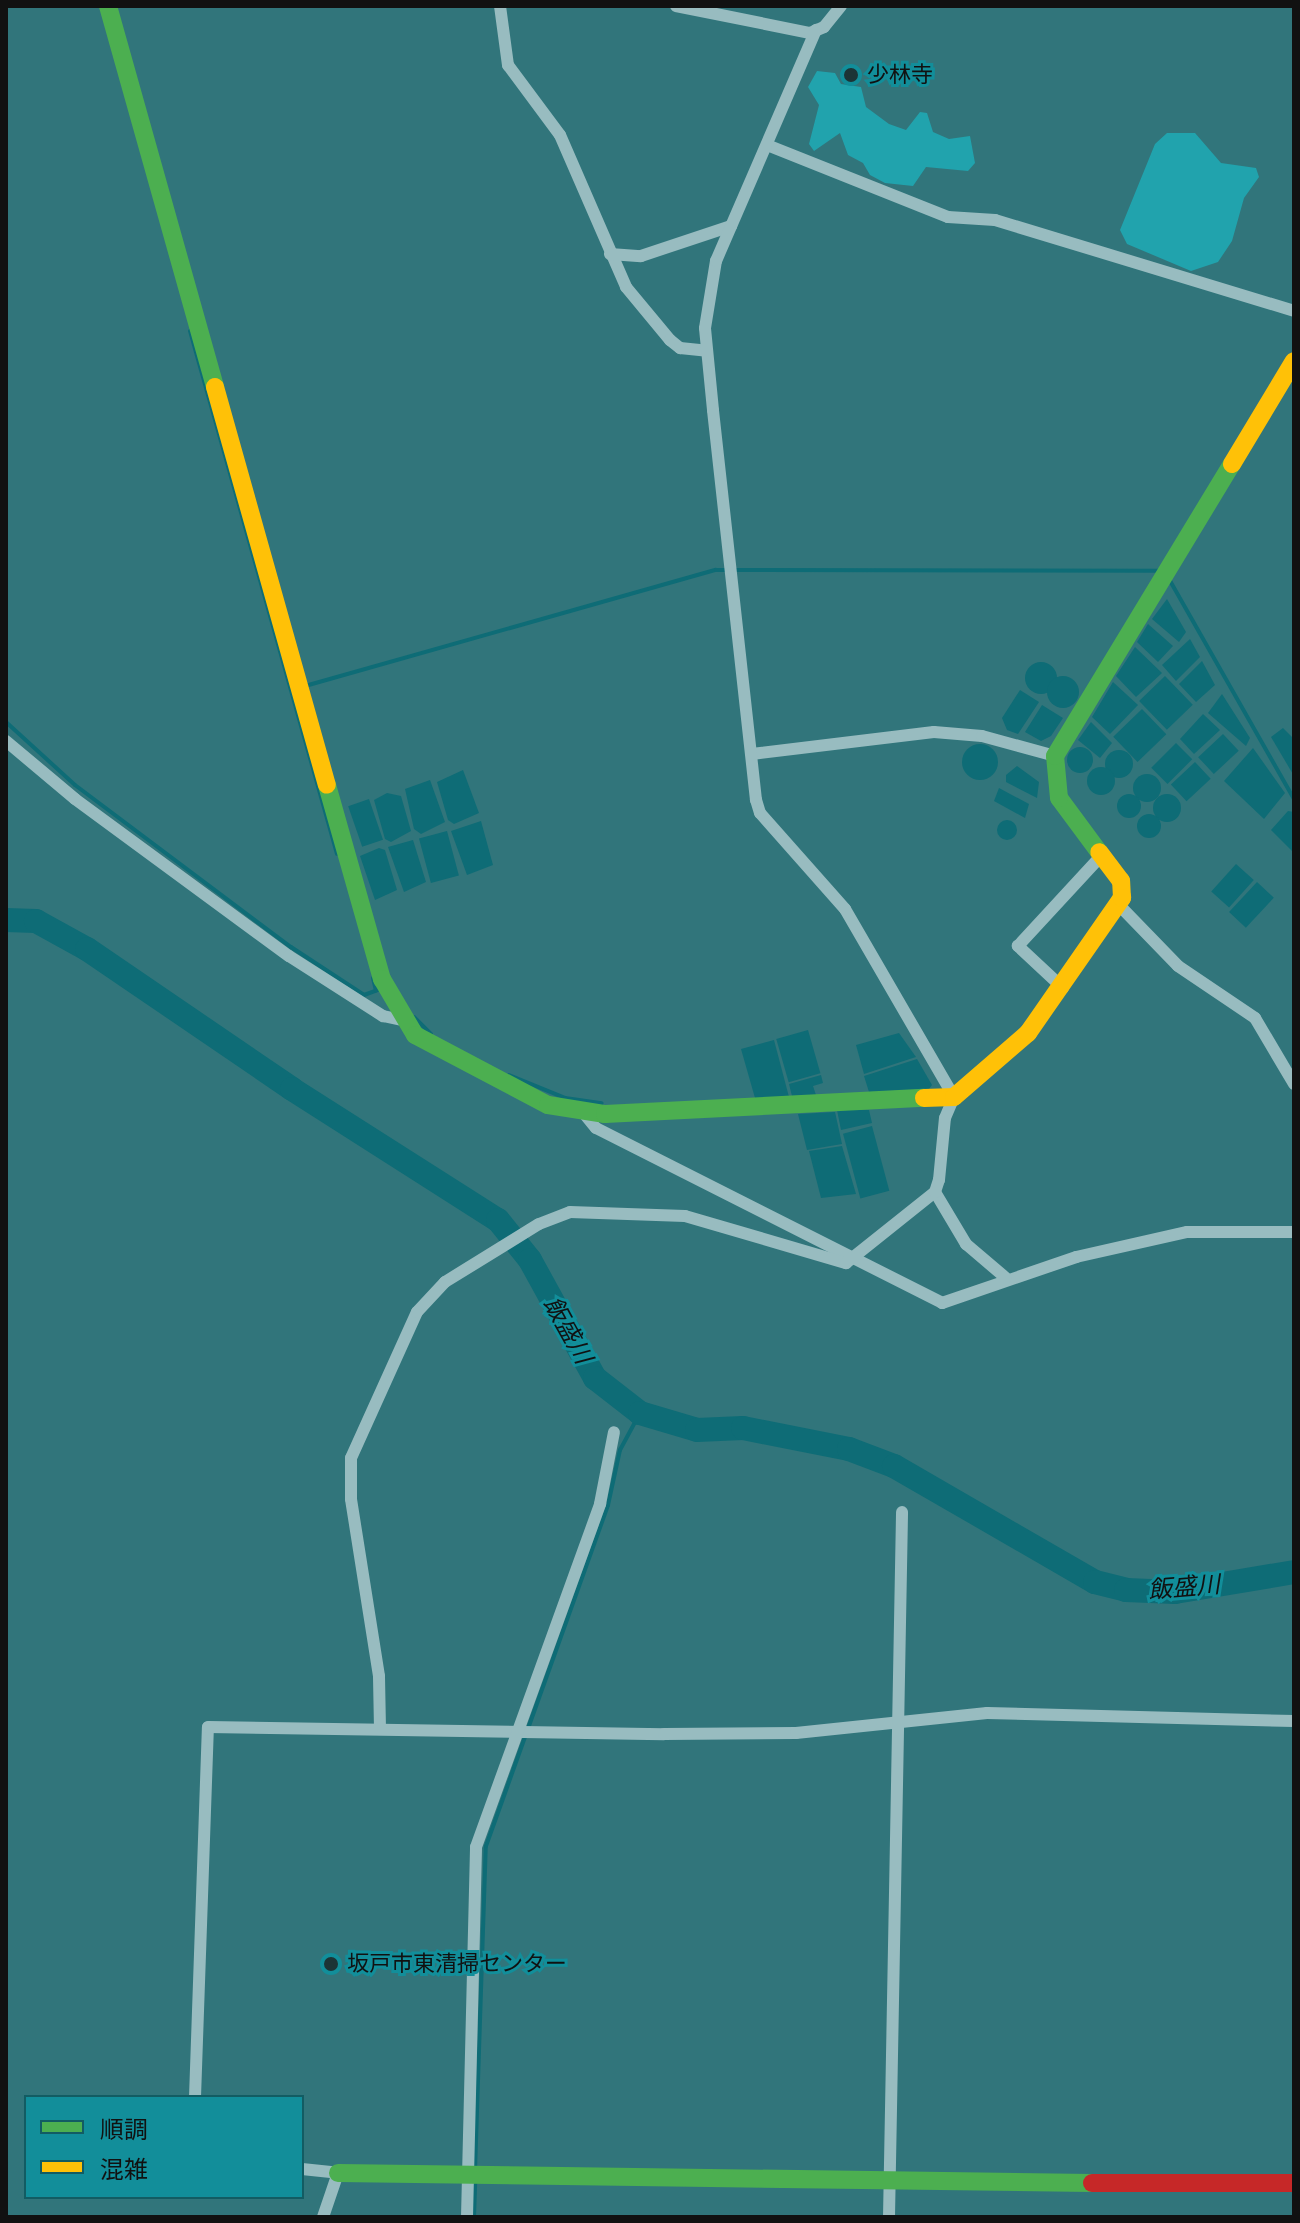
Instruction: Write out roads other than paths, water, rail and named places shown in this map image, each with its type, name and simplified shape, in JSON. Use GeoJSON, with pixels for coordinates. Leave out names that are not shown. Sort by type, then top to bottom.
{"type":"FeatureCollection","features":[{"type":"Feature","properties":{"kind":"street"},"geometry":{"type":"LineString","coordinates":[[108,6],[382,979],[402,1020],[429,1045],[491,1079],[548,1105],[582,1111],[605,1114],[954,1097]]}},
{"type":"Feature","properties":{"kind":"street"},"geometry":{"type":"LineString","coordinates":[[500,6],[508,65],[560,135],[610,254],[640,308],[680,348],[707,351]]}},
{"type":"Feature","properties":{"kind":"street"},"geometry":{"type":"LineString","coordinates":[[676,6],[816,30]]}},
{"type":"Feature","properties":{"kind":"street"},"geometry":{"type":"LineString","coordinates":[[841,6],[816,30],[731,226],[710,292],[707,351],[760,813],[845,909],[954,1097]]}},
{"type":"Feature","properties":{"kind":"street"},"geometry":{"type":"LineString","coordinates":[[767,145],[948,217],[995,220],[1294,311]]}},
{"type":"Feature","properties":{"kind":"street"},"geometry":{"type":"LineString","coordinates":[[610,254],[641,256],[731,226]]}},
{"type":"Feature","properties":{"kind":"street"},"geometry":{"type":"LineString","coordinates":[[1006,1278],[966,1244],[935,1192],[945,1118],[954,1097],[1028,1033],[1063,988],[1118,904],[1121,881],[1059,798],[1055,756],[1294,361]]}},
{"type":"Feature","properties":{"kind":"street"},"geometry":{"type":"LineString","coordinates":[[752,754],[934,732],[982,736],[1055,756]]}},
{"type":"Feature","properties":{"kind":"street"},"geometry":{"type":"LineString","coordinates":[[6,741],[75,799],[289,956],[383,1016],[402,1020]]}},
{"type":"Feature","properties":{"kind":"street"},"geometry":{"type":"LineString","coordinates":[[1063,988],[1018,946],[1103,854]]}},
{"type":"Feature","properties":{"kind":"street"},"geometry":{"type":"LineString","coordinates":[[1118,904],[1178,966],[1257,1020],[1294,1084]]}},
{"type":"Feature","properties":{"kind":"street"},"geometry":{"type":"LineString","coordinates":[[582,1111],[596,1128],[853,1257],[927,1300],[942,1303],[962,1300],[1006,1278],[1187,1232],[1294,1232]]}},
{"type":"Feature","properties":{"kind":"street"},"geometry":{"type":"LineString","coordinates":[[380,1729],[379,1676],[351,1499],[351,1458],[417,1312],[445,1282],[539,1224],[570,1212],[675,1215],[846,1263],[935,1192]]}},
{"type":"Feature","properties":{"kind":"street"},"geometry":{"type":"LineString","coordinates":[[467,2217],[476,1847],[600,1504],[614,1432]]}},
{"type":"Feature","properties":{"kind":"street"},"geometry":{"type":"LineString","coordinates":[[889,2217],[895,1725],[902,1512]]}},
{"type":"Feature","properties":{"kind":"street"},"geometry":{"type":"LineString","coordinates":[[195,2095],[208,1727],[796,1733],[987,1713],[1294,1721]]}},
{"type":"Feature","properties":{"kind":"street"},"geometry":{"type":"LineString","coordinates":[[304,2169],[468,2178],[889,2183],[1294,2183]]}},
{"type":"Feature","properties":{"kind":"street"},"geometry":{"type":"LineString","coordinates":[[323,2217],[338,2173]]}},
{"type":"Feature","properties":{"kind":"waterway"},"geometry":{"type":"LineString","coordinates":[[190,331],[337,854]]}},
{"type":"Feature","properties":{"kind":"waterway"},"geometry":{"type":"LineString","coordinates":[[305,686],[716,570],[1159,571]]}},
{"type":"Feature","properties":{"kind":"waterway"},"geometry":{"type":"LineString","coordinates":[[1169,579],[1294,799]]}},
{"type":"Feature","properties":{"kind":"waterway"},"geometry":{"type":"LineString","coordinates":[[6,722],[75,785],[291,947],[364,995],[378,990]]}},
{"type":"Feature","properties":{"kind":"waterway","name":"飯盛川"},"geometry":{"type":"LineString","coordinates":[[6,920],[36,921],[87,949],[292,1089],[498,1220],[530,1260],[595,1378],[640,1413],[697,1430],[743,1428],[849,1449],[894,1466],[1095,1582],[1126,1590],[1175,1592],[1294,1572]]}},
{"type":"Feature","properties":{"kind":"waterway"},"geometry":{"type":"LineString","coordinates":[[373,978],[376,991]]}},
{"type":"Feature","properties":{"kind":"waterway"},"geometry":{"type":"LineString","coordinates":[[414,1017],[431,1034]]}},
{"type":"Feature","properties":{"kind":"waterway"},"geometry":{"type":"LineString","coordinates":[[509,1075],[565,1098],[602,1103]]}},
{"type":"Feature","properties":{"kind":"waterway"},"geometry":{"type":"LineString","coordinates":[[475,2171],[486,1846],[608,1505],[620,1450],[640,1413]]}},
{"type":"Feature","properties":{"kind":"waterway"},"geometry":{"type":"LineString","coordinates":[[474,2217],[475,2179]]}},
{"type":"Feature","properties":{"kind":"place","name":"少林寺"},"geometry":{"type":"Point","coordinates":[851,75]}},
{"type":"Feature","properties":{"kind":"place","name":"坂戸市東清掃センター"},"geometry":{"type":"Point","coordinates":[331,1964]}}]}
